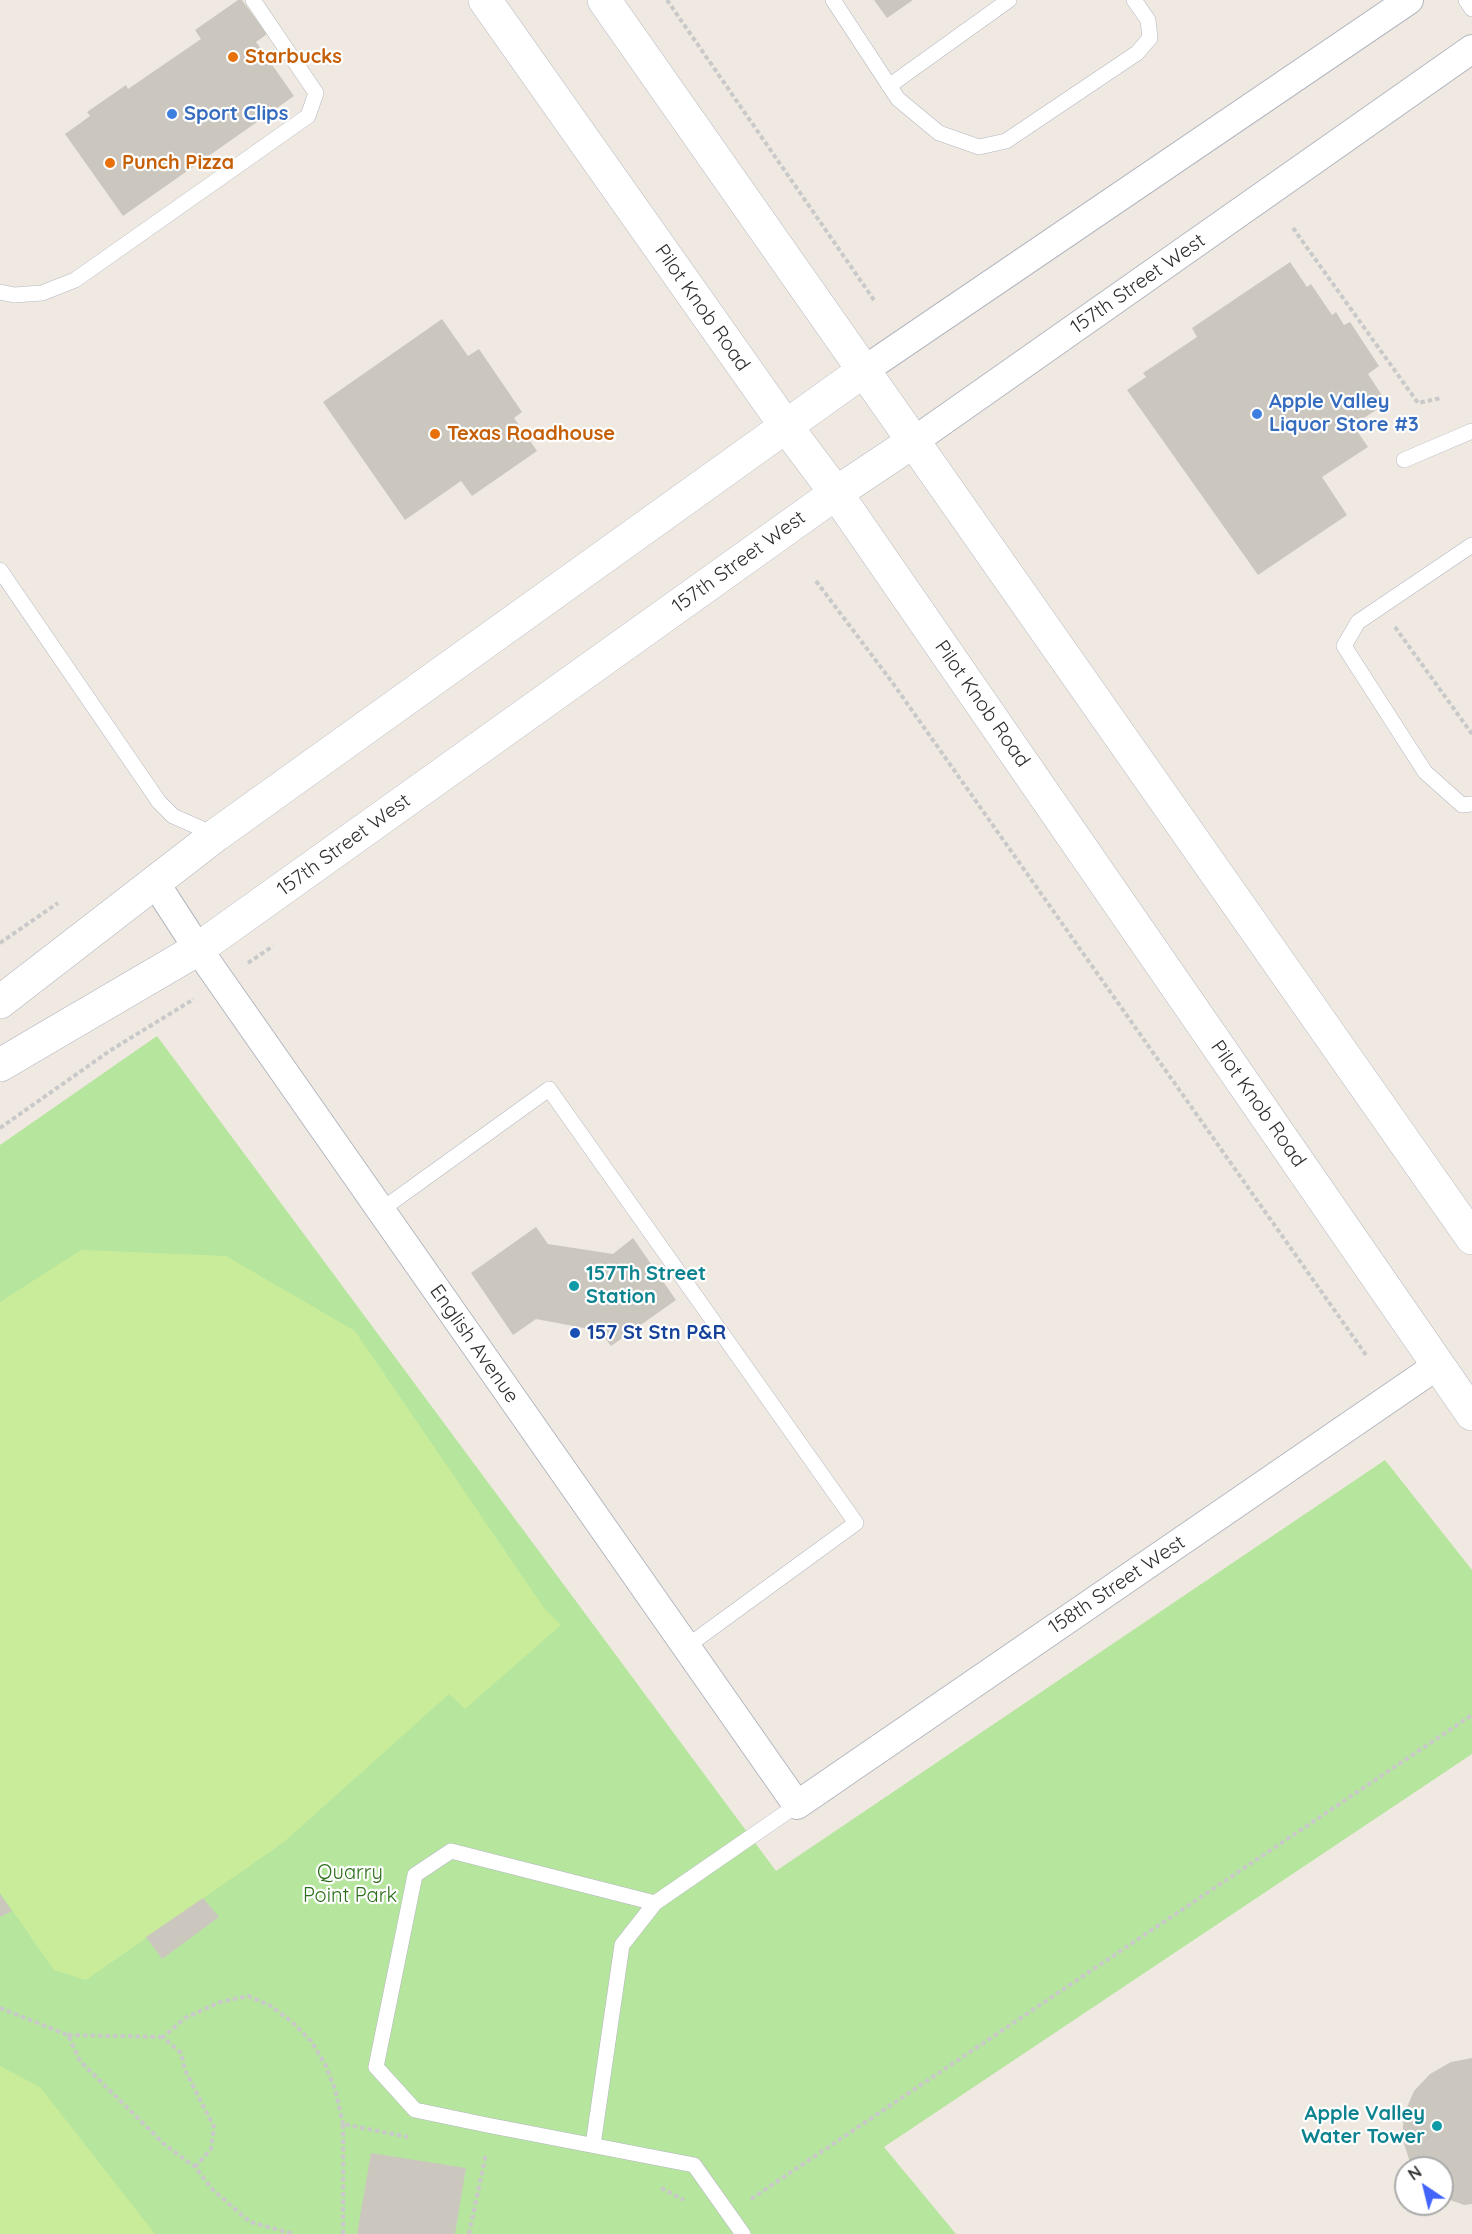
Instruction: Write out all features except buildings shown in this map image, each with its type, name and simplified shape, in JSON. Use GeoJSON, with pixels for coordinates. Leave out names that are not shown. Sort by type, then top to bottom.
{"type":"FeatureCollection","features":[{"type":"Feature","properties":{"kind":"main road","name":"Pilot Knob Road"},"geometry":{"type":"LineString","coordinates":[[485,0],[784,425],[836,493],[1472,1414]]}},
{"type":"Feature","properties":{"kind":"main road"},"geometry":{"type":"LineString","coordinates":[[604,0],[1472,1238]]}},
{"type":"Feature","properties":{"kind":"main road"},"geometry":{"type":"LineString","coordinates":[[0,1002],[154,881],[862,371]]}},
{"type":"Feature","properties":{"kind":"main road","name":"157th Street West"},"geometry":{"type":"LineString","coordinates":[[0,1065],[198,949],[836,493],[914,441]]}},
{"type":"Feature","properties":{"kind":"street"},"geometry":{"type":"LineString","coordinates":[[862,371],[1408,0]]}},
{"type":"Feature","properties":{"kind":"street","name":"157th Street West"},"geometry":{"type":"LineString","coordinates":[[914,441],[1472,50]]}},
{"type":"Feature","properties":{"kind":"street","name":"English Avenue"},"geometry":{"type":"LineString","coordinates":[[154,881],[198,949],[797,1805]]}},
{"type":"Feature","properties":{"kind":"street","name":"158th Street West"},"geometry":{"type":"LineString","coordinates":[[797,1805],[1438,1365]]}},
{"type":"Feature","properties":{"kind":"lane"},"geometry":{"type":"LineString","coordinates":[[0,292],[14,295],[42,293],[75,280],[308,116],[316,93],[253,0]]}},
{"type":"Feature","properties":{"kind":"lane"},"geometry":{"type":"LineString","coordinates":[[833,0],[898,99],[939,133],[979,147],[1006,141],[1137,53],[1150,38],[1148,20],[1134,0]]}},
{"type":"Feature","properties":{"kind":"lane"},"geometry":{"type":"LineString","coordinates":[[889,86],[1009,0]]}},
{"type":"Feature","properties":{"kind":"lane"},"geometry":{"type":"LineString","coordinates":[[1466,0],[1472,9]]}},
{"type":"Feature","properties":{"kind":"lane"},"geometry":{"type":"LineString","coordinates":[[1404,460],[1472,431]]}},
{"type":"Feature","properties":{"kind":"lane"},"geometry":{"type":"LineString","coordinates":[[1472,545],[1358,622],[1344,646],[1425,772],[1462,805],[1472,804]]}},
{"type":"Feature","properties":{"kind":"lane"},"geometry":{"type":"LineString","coordinates":[[0,570],[159,802],[173,816],[216,836]]}},
{"type":"Feature","properties":{"kind":"lane"},"geometry":{"type":"LineString","coordinates":[[381,1210],[549,1089],[850,1514],[856,1523],[686,1647]]}},
{"type":"Feature","properties":{"kind":"lane"},"geometry":{"type":"LineString","coordinates":[[593,2145],[622,1945],[655,1903],[797,1805]]}},
{"type":"Feature","properties":{"kind":"lane"},"geometry":{"type":"LineString","coordinates":[[655,1903],[451,1851],[415,1875],[376,2067],[415,2110],[694,2165],[743,2234]]}},
{"type":"Feature","properties":{"kind":"path"},"geometry":{"type":"LineString","coordinates":[[667,0],[874,300]]}},
{"type":"Feature","properties":{"kind":"path"},"geometry":{"type":"LineString","coordinates":[[1293,228],[1418,403],[1441,398]]}},
{"type":"Feature","properties":{"kind":"path"},"geometry":{"type":"LineString","coordinates":[[816,581],[892,682],[1366,1355]]}},
{"type":"Feature","properties":{"kind":"path"},"geometry":{"type":"LineString","coordinates":[[1380,607],[1470,728],[1472,735]]}},
{"type":"Feature","properties":{"kind":"path"},"geometry":{"type":"LineString","coordinates":[[0,943],[58,903]]}},
{"type":"Feature","properties":{"kind":"path"},"geometry":{"type":"LineString","coordinates":[[0,1128],[111,1050],[178,1009]]}},
{"type":"Feature","properties":{"kind":"path"},"geometry":{"type":"LineString","coordinates":[[652,2183],[698,2207],[716,2221],[729,2215],[1472,1715]]}},
{"type":"Feature","properties":{"kind":"path"},"geometry":{"type":"LineString","coordinates":[[163,2037],[185,2018],[220,2002],[248,1996],[271,2006],[292,2022],[315,2048],[335,2089],[343,2124],[344,2234]]}},
{"type":"Feature","properties":{"kind":"path"},"geometry":{"type":"LineString","coordinates":[[0,2008],[69,2035],[163,2037],[181,2052],[186,2070],[214,2127],[211,2149],[195,2167]]}},
{"type":"Feature","properties":{"kind":"path"},"geometry":{"type":"LineString","coordinates":[[69,2035],[80,2061],[164,2144],[195,2167],[213,2190],[250,2222],[294,2234]]}},
{"type":"Feature","properties":{"kind":"path"},"geometry":{"type":"LineString","coordinates":[[343,2124],[409,2138]]}},
{"type":"Feature","properties":{"kind":"path"},"geometry":{"type":"LineString","coordinates":[[475,2151],[497,2156]]}},
{"type":"Feature","properties":{"kind":"path"},"geometry":{"type":"LineString","coordinates":[[469,2234],[486,2154]]}},
{"type":"Feature","properties":{"kind":"green space","name":"Quarry Point Park"},"geometry":{"type":"Polygon","coordinates":[[[157,1036],[776,1871],[1385,1460],[1472,1570],[1472,1754],[884,2147],[956,2234],[0,2234],[0,1145],[157,1036]]]}},
{"type":"Feature","properties":{"kind":"green space"},"geometry":{"type":"Polygon","coordinates":[[[81,1250],[226,1256],[355,1331],[544,1608],[561,1625],[465,1709],[449,1694],[284,1842],[86,1980],[54,1970],[0,1893],[0,1302],[81,1250]]]}},
{"type":"Feature","properties":{"kind":"green space"},"geometry":{"type":"Polygon","coordinates":[[[0,2066],[40,2087],[155,2234],[0,2234],[0,2066]]]}},
{"type":"Feature","properties":{"kind":"place","name":"Starbucks"},"geometry":{"type":"Point","coordinates":[233,57]}},
{"type":"Feature","properties":{"kind":"place","name":"Sport Clips"},"geometry":{"type":"Point","coordinates":[172,114]}},
{"type":"Feature","properties":{"kind":"place","name":"Punch Pizza"},"geometry":{"type":"Point","coordinates":[110,163]}},
{"type":"Feature","properties":{"kind":"place","name":"Apple Valley Liquor Store #3"},"geometry":{"type":"Point","coordinates":[1257,414]}},
{"type":"Feature","properties":{"kind":"place","name":"Texas Roadhouse"},"geometry":{"type":"Point","coordinates":[435,434]}},
{"type":"Feature","properties":{"kind":"place","name":"157Th Street Station"},"geometry":{"type":"Point","coordinates":[574,1286]}},
{"type":"Feature","properties":{"kind":"place","name":"157 St Stn P&R"},"geometry":{"type":"Point","coordinates":[575,1333]}},
{"type":"Feature","properties":{"kind":"place","name":"Apple Valley Water Tower"},"geometry":{"type":"Point","coordinates":[1437,2126]}}]}
